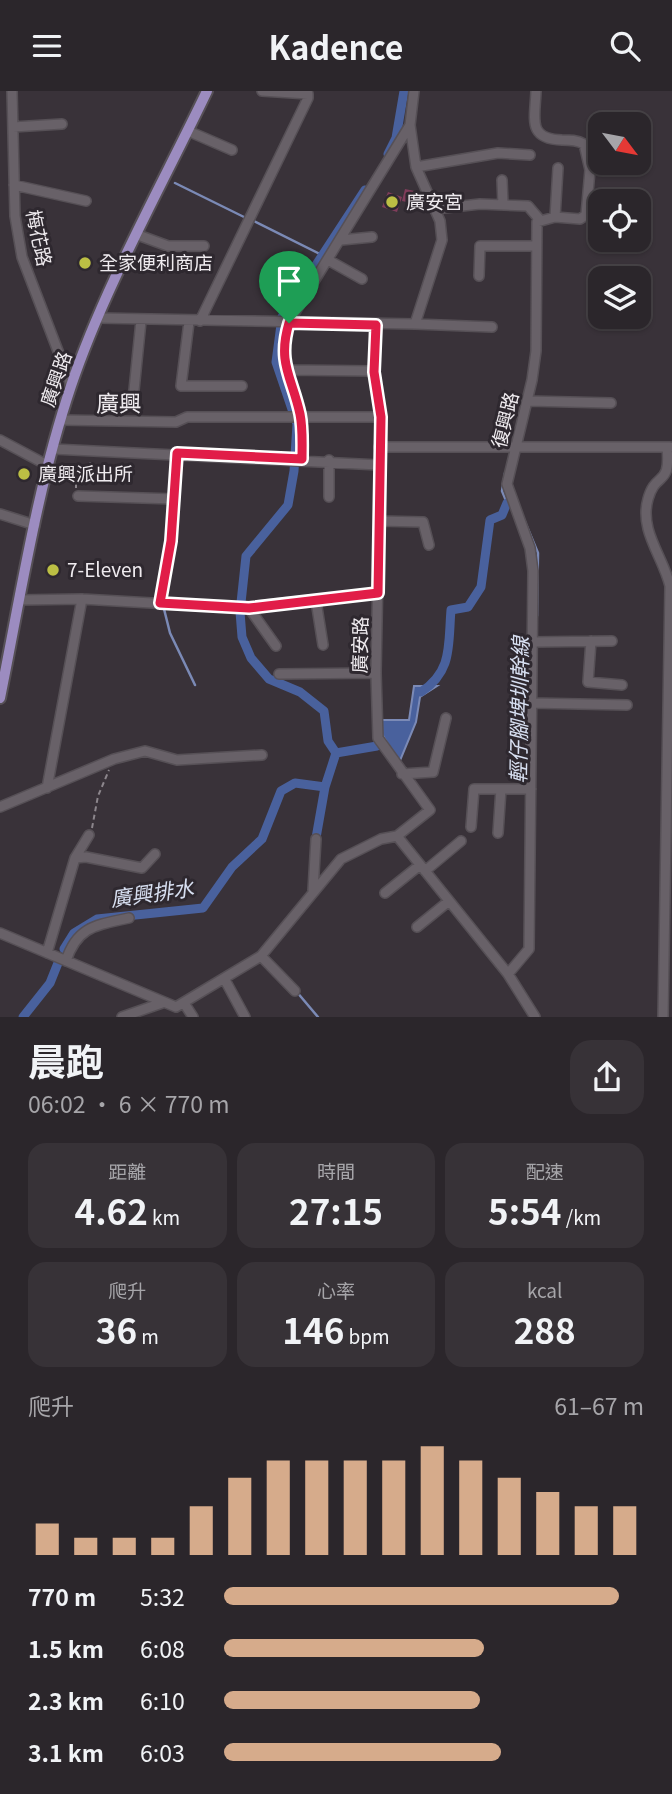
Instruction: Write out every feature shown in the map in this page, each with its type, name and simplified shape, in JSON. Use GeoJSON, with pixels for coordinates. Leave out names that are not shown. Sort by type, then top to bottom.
{"type":"FeatureCollection","features":[{"type":"Feature","properties":{"kind":"main road","name":"廣興路"},"geometry":{"type":"LineString","coordinates":[[0,698],[47,465],[71,385],[98,318],[207,91]]}},
{"type":"Feature","properties":{"kind":"street","name":"梅花路"},"geometry":{"type":"LineString","coordinates":[[12,91],[15,216],[22,257],[71,385]]}},
{"type":"Feature","properties":{"kind":"street"},"geometry":{"type":"LineString","coordinates":[[200,321],[308,99],[308,94],[262,91]]}},
{"type":"Feature","properties":{"kind":"street"},"geometry":{"type":"LineString","coordinates":[[414,91],[410,125],[416,167],[435,209],[442,240],[415,324]]}},
{"type":"Feature","properties":{"kind":"street"},"geometry":{"type":"LineString","coordinates":[[435,209],[480,204],[528,206],[540,220],[555,217],[580,219],[586,215],[589,156],[584,144],[578,141],[545,139],[538,134],[535,126],[536,91]]}},
{"type":"Feature","properties":{"kind":"street"},"geometry":{"type":"LineString","coordinates":[[13,127],[61,124]]}},
{"type":"Feature","properties":{"kind":"street"},"geometry":{"type":"LineString","coordinates":[[302,459],[300,415],[286,370],[282,344],[289,323],[410,125]]}},
{"type":"Feature","properties":{"kind":"street"},"geometry":{"type":"LineString","coordinates":[[188,131],[232,150]]}},
{"type":"Feature","properties":{"kind":"street"},"geometry":{"type":"LineString","coordinates":[[416,167],[498,153],[530,155]]}},
{"type":"Feature","properties":{"kind":"street"},"geometry":{"type":"LineString","coordinates":[[555,217],[558,168]]}},
{"type":"Feature","properties":{"kind":"street"},"geometry":{"type":"LineString","coordinates":[[502,180],[503,205]]}},
{"type":"Feature","properties":{"kind":"street"},"geometry":{"type":"LineString","coordinates":[[14,185],[86,201]]}},
{"type":"Feature","properties":{"kind":"street","name":"復興路"},"geometry":{"type":"LineString","coordinates":[[508,974],[529,949],[532,642],[530,548],[507,484],[528,401],[536,351],[536,246],[537,222],[540,220]]}},
{"type":"Feature","properties":{"kind":"street"},"geometry":{"type":"LineString","coordinates":[[138,235],[168,246],[204,246]]}},
{"type":"Feature","properties":{"kind":"street"},"geometry":{"type":"LineString","coordinates":[[341,240],[372,237]]}},
{"type":"Feature","properties":{"kind":"street"},"geometry":{"type":"LineString","coordinates":[[479,276],[480,246],[536,246]]}},
{"type":"Feature","properties":{"kind":"street"},"geometry":{"type":"LineString","coordinates":[[328,260],[362,279]]}},
{"type":"Feature","properties":{"kind":"street"},"geometry":{"type":"LineString","coordinates":[[98,318],[492,327]]}},
{"type":"Feature","properties":{"kind":"street"},"geometry":{"type":"LineString","coordinates":[[134,390],[141,321]]}},
{"type":"Feature","properties":{"kind":"street"},"geometry":{"type":"LineString","coordinates":[[188,322],[181,386],[242,386]]}},
{"type":"Feature","properties":{"kind":"street","name":"廣安路"},"geometry":{"type":"LineString","coordinates":[[376,325],[374,372],[381,417],[376,673],[378,738],[430,810],[397,836]]}},
{"type":"Feature","properties":{"kind":"street"},"geometry":{"type":"LineString","coordinates":[[286,370],[374,372]]}},
{"type":"Feature","properties":{"kind":"street"},"geometry":{"type":"LineString","coordinates":[[528,401],[611,403]]}},
{"type":"Feature","properties":{"kind":"street"},"geometry":{"type":"LineString","coordinates":[[60,420],[176,422],[187,417],[381,417]]}},
{"type":"Feature","properties":{"kind":"street"},"geometry":{"type":"LineString","coordinates":[[0,440],[47,465]]}},
{"type":"Feature","properties":{"kind":"street"},"geometry":{"type":"LineString","coordinates":[[379,447],[669,447],[668,477],[654,484],[647,501],[648,535],[669,568],[671,586],[663,1017]]}},
{"type":"Feature","properties":{"kind":"street"},"geometry":{"type":"LineString","coordinates":[[53,449],[291,458],[379,465]]}},
{"type":"Feature","properties":{"kind":"street"},"geometry":{"type":"LineString","coordinates":[[160,603],[175,499],[177,453]]}},
{"type":"Feature","properties":{"kind":"street"},"geometry":{"type":"LineString","coordinates":[[329,460],[329,497]]}},
{"type":"Feature","properties":{"kind":"street"},"geometry":{"type":"LineString","coordinates":[[78,496],[175,499]]}},
{"type":"Feature","properties":{"kind":"street"},"geometry":{"type":"LineString","coordinates":[[0,515],[35,525]]}},
{"type":"Feature","properties":{"kind":"street"},"geometry":{"type":"LineString","coordinates":[[379,521],[423,522],[429,544]]}},
{"type":"Feature","properties":{"kind":"street"},"geometry":{"type":"LineString","coordinates":[[19,600],[82,599],[244,608],[378,593]]}},
{"type":"Feature","properties":{"kind":"street"},"geometry":{"type":"LineString","coordinates":[[47,787],[82,599]]}},
{"type":"Feature","properties":{"kind":"street"},"geometry":{"type":"LineString","coordinates":[[316,601],[323,645]]}},
{"type":"Feature","properties":{"kind":"street"},"geometry":{"type":"LineString","coordinates":[[244,608],[276,646]]}},
{"type":"Feature","properties":{"kind":"street"},"geometry":{"type":"LineString","coordinates":[[591,641],[588,682],[622,685]]}},
{"type":"Feature","properties":{"kind":"street"},"geometry":{"type":"LineString","coordinates":[[532,642],[612,641]]}},
{"type":"Feature","properties":{"kind":"street"},"geometry":{"type":"LineString","coordinates":[[279,674],[376,673]]}},
{"type":"Feature","properties":{"kind":"street"},"geometry":{"type":"LineString","coordinates":[[531,703],[627,705]]}},
{"type":"Feature","properties":{"kind":"street"},"geometry":{"type":"LineString","coordinates":[[402,774],[433,772],[446,718]]}},
{"type":"Feature","properties":{"kind":"street"},"geometry":{"type":"LineString","coordinates":[[0,807],[114,759],[145,751],[177,759],[262,755]]}},
{"type":"Feature","properties":{"kind":"street"},"geometry":{"type":"LineString","coordinates":[[471,827],[474,789],[531,789]]}},
{"type":"Feature","properties":{"kind":"street"},"geometry":{"type":"LineString","coordinates":[[498,833],[501,789]]}},
{"type":"Feature","properties":{"kind":"street"},"geometry":{"type":"LineString","coordinates":[[52,955],[75,858],[89,835]]}},
{"type":"Feature","properties":{"kind":"street"},"geometry":{"type":"LineString","coordinates":[[0,933],[176,1007],[261,956],[341,859],[381,839],[397,836],[508,974],[535,1017]]}},
{"type":"Feature","properties":{"kind":"street"},"geometry":{"type":"LineString","coordinates":[[313,890],[316,838]]}},
{"type":"Feature","properties":{"kind":"street"},"geometry":{"type":"LineString","coordinates":[[385,893],[461,841]]}},
{"type":"Feature","properties":{"kind":"street"},"geometry":{"type":"LineString","coordinates":[[75,858],[86,857],[142,868],[155,854]]}},
{"type":"Feature","properties":{"kind":"street"},"geometry":{"type":"LineString","coordinates":[[417,927],[449,901]]}},
{"type":"Feature","properties":{"kind":"street"},"geometry":{"type":"LineString","coordinates":[[66,961],[70,950],[84,931],[129,918]]}},
{"type":"Feature","properties":{"kind":"street"},"geometry":{"type":"LineString","coordinates":[[261,956],[295,991]]}},
{"type":"Feature","properties":{"kind":"street"},"geometry":{"type":"LineString","coordinates":[[225,980],[245,1017]]}},
{"type":"Feature","properties":{"kind":"street"},"geometry":{"type":"LineString","coordinates":[[122,1017],[162,1003]]}},
{"type":"Feature","properties":{"kind":"street"},"geometry":{"type":"LineString","coordinates":[[184,1003],[193,1017]]}},
{"type":"Feature","properties":{"kind":"path"},"geometry":{"type":"LineString","coordinates":[[78,496],[76,473],[89,473],[93,451]]}},
{"type":"Feature","properties":{"kind":"path"},"geometry":{"type":"LineString","coordinates":[[89,835],[98,796],[114,759]]}},
{"type":"Feature","properties":{"kind":"water"},"geometry":{"type":"Polygon","coordinates":[[[414,686],[437,686],[420,697],[416,722],[399,763],[382,734],[382,720],[409,720],[414,686]]]}},
{"type":"Feature","properties":{"kind":"building"},"geometry":{"type":"Polygon","coordinates":[[[405,189],[419,192],[420,205],[402,201],[405,189]]]}},
{"type":"Feature","properties":{"kind":"building","name":"廣安宮"},"geometry":{"type":"Polygon","coordinates":[[[388,192],[402,197],[397,212],[382,207],[388,192]]]}},
{"type":"Feature","properties":{"kind":"waterway"},"geometry":{"type":"LineString","coordinates":[[388,154],[396,138],[404,91]]}},
{"type":"Feature","properties":{"kind":"waterway"},"geometry":{"type":"LineString","coordinates":[[175,183],[246,218]]}},
{"type":"Feature","properties":{"kind":"waterway"},"geometry":{"type":"LineString","coordinates":[[336,753],[328,741],[324,711],[300,692],[269,679],[251,658],[242,637],[240,612],[246,556],[288,505],[294,471],[297,424],[276,362],[282,317],[365,190]]}},
{"type":"Feature","properties":{"kind":"waterway"},"geometry":{"type":"LineString","coordinates":[[254,221],[324,256]]}},
{"type":"Feature","properties":{"kind":"waterway"},"geometry":{"type":"LineString","coordinates":[[505,473],[502,491],[507,503],[512,503]]}},
{"type":"Feature","properties":{"kind":"waterway"},"geometry":{"type":"LineString","coordinates":[[421,692],[439,675],[444,666],[449,646],[451,610],[468,607],[481,587],[490,520],[502,515],[507,503]]}},
{"type":"Feature","properties":{"kind":"waterway","name":"輕仔腳埤圳幹線"},"geometry":{"type":"LineString","coordinates":[[523,517],[538,553],[537,616]]}},
{"type":"Feature","properties":{"kind":"waterway"},"geometry":{"type":"LineString","coordinates":[[164,609],[170,633],[195,685]]}},
{"type":"Feature","properties":{"kind":"waterway","name":"廣興排水"},"geometry":{"type":"LineString","coordinates":[[336,753],[377,746]]}},
{"type":"Feature","properties":{"kind":"waterway","name":"廣興排水"},"geometry":{"type":"LineString","coordinates":[[64,949],[74,933],[97,919],[203,908],[232,867],[262,839],[281,791],[295,783],[325,787],[336,753]]}},
{"type":"Feature","properties":{"kind":"waterway"},"geometry":{"type":"LineString","coordinates":[[316,838],[325,787]]}},
{"type":"Feature","properties":{"kind":"waterway","name":"廣興排水"},"geometry":{"type":"LineString","coordinates":[[23,1017],[50,983],[58,963]]}},
{"type":"Feature","properties":{"kind":"waterway"},"geometry":{"type":"LineString","coordinates":[[296,991],[318,1017]]}},
{"type":"Feature","properties":{"kind":"place","name":"廣安宮"},"geometry":{"type":"Point","coordinates":[392,202]}},
{"type":"Feature","properties":{"kind":"place","name":"全家便利商店"},"geometry":{"type":"Point","coordinates":[85,263]}},
{"type":"Feature","properties":{"kind":"place","name":"廣興派出所"},"geometry":{"type":"Point","coordinates":[24,474]}},
{"type":"Feature","properties":{"kind":"place","name":"7-Eleven"},"geometry":{"type":"Point","coordinates":[53,570]}},
{"type":"Feature","properties":{"kind":"district","name":"廣興"},"geometry":{"type":"Point","coordinates":[119,404]}},
{"type":"Feature","properties":{"kind":"route"},"geometry":{"type":"LineString","coordinates":[[289,323],[376,325],[374,372],[381,417],[378,593],[249,608],[160,603],[171,541],[177,453],[302,459],[300,415],[286,370],[282,344],[289,323]]}}]}
